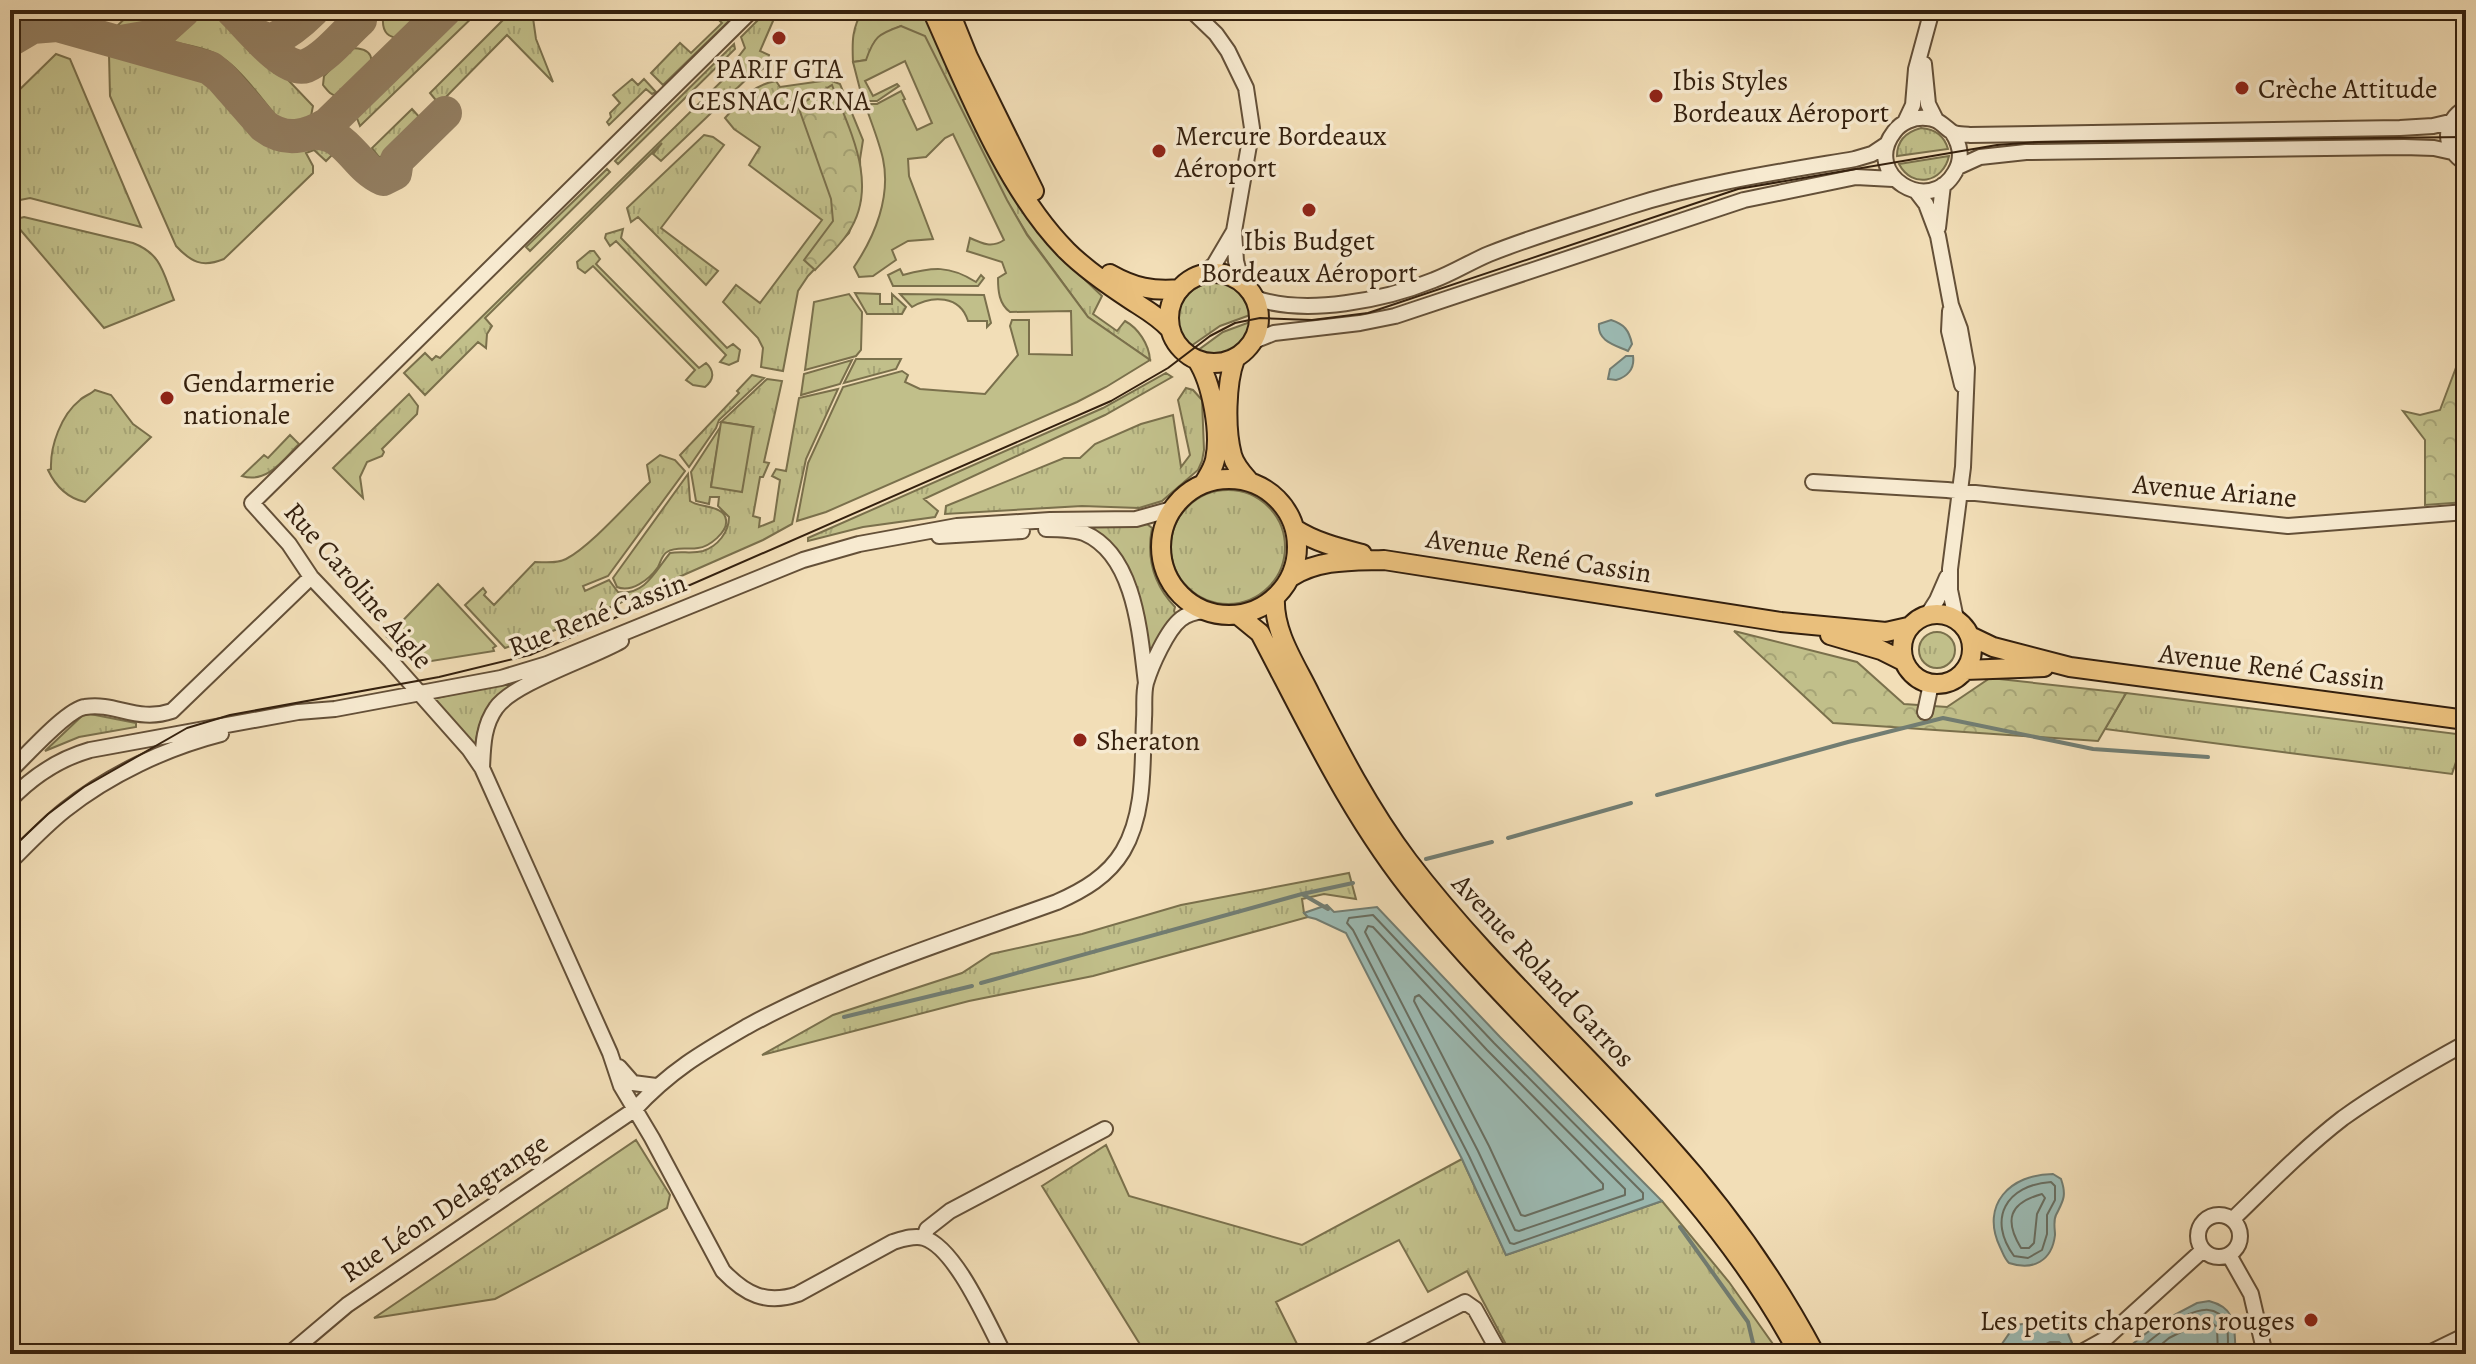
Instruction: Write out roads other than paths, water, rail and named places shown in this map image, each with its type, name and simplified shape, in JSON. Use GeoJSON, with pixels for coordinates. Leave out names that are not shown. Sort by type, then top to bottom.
{"type":"FeatureCollection","features":[{"type":"Feature","properties":{"kind":"main road"},"geometry":{"type":"LineString","coordinates":[[932,10],[1003,161],[1056,240],[1091,272],[1160,318],[1186,354],[1197,360],[1210,364],[1235,359],[1254,341],[1260,318],[1255,298],[1242,283],[1215,273],[1201,275],[1180,289],[1172,301],[1170,329]]}},
{"type":"Feature","properties":{"kind":"main road"},"geometry":{"type":"LineString","coordinates":[[949,10],[968,57],[1025,175],[1063,234],[1112,275],[1129,284],[1159,291],[1180,289]]}},
{"type":"Feature","properties":{"kind":"main road"},"geometry":{"type":"LineString","coordinates":[[1235,359],[1228,386],[1232,458],[1250,482]]}},
{"type":"Feature","properties":{"kind":"main road"},"geometry":{"type":"LineString","coordinates":[[1197,360],[1204,370],[1212,398],[1216,439],[1215,458],[1204,483]]}},
{"type":"Feature","properties":{"kind":"main road"},"geometry":{"type":"LineString","coordinates":[[1227,479],[1250,482],[1279,500],[1289,513],[1298,545],[1291,577],[1275,598],[1257,610],[1238,615],[1203,611],[1186,601],[1172,586],[1163,567],[1160,547],[1163,527],[1172,509],[1204,483],[1227,479]]}},
{"type":"Feature","properties":{"kind":"main road"},"geometry":{"type":"LineString","coordinates":[[1295,529],[1326,544],[1384,560]]}},
{"type":"Feature","properties":{"kind":"main road","name":"Avenue René Cassin"},"geometry":{"type":"LineString","coordinates":[[1291,577],[1302,569],[1325,563],[1384,560],[1781,622],[1886,632],[1908,627]]}},
{"type":"Feature","properties":{"kind":"main road","name":"Avenue Roland Garros"},"geometry":{"type":"LineString","coordinates":[[1275,598],[1277,625],[1308,688],[1359,787],[1397,845],[1485,954],[1614,1086],[1708,1192],[1762,1264],[1815,1354]]}},
{"type":"Feature","properties":{"kind":"main road"},"geometry":{"type":"LineString","coordinates":[[1928,614],[1956,619],[1970,636],[1973,648],[1965,670],[1950,682],[1931,684],[1914,676],[1903,661],[1901,649],[1908,627],[1928,614]]}},
{"type":"Feature","properties":{"kind":"main road","name":"Avenue Roland Garros"},"geometry":{"type":"LineString","coordinates":[[1238,615],[1260,633],[1370,836],[1392,867],[1473,963],[1662,1160],[1738,1256],[1799,1354]]}},
{"type":"Feature","properties":{"kind":"main road","name":"Avenue René Cassin"},"geometry":{"type":"LineString","coordinates":[[1781,622],[1881,650],[1903,661]]}},
{"type":"Feature","properties":{"kind":"main road","name":"Avenue René Cassin"},"geometry":{"type":"LineString","coordinates":[[1970,636],[1993,647],[2070,667],[2466,720]]}},
{"type":"Feature","properties":{"kind":"main road","name":"Avenue René Cassin"},"geometry":{"type":"LineString","coordinates":[[1965,670],[2070,667]]}},
{"type":"Feature","properties":{"kind":"street","name":"Rue Caroline Aigle"},"geometry":{"type":"LineString","coordinates":[[752,10],[252,503],[289,544],[311,577],[391,661],[469,749],[482,768],[611,1057],[621,1086],[723,1271],[738,1287],[758,1296],[784,1299],[893,1242],[909,1237],[924,1238]]}},
{"type":"Feature","properties":{"kind":"street"},"geometry":{"type":"LineString","coordinates":[[1191,10],[1216,34],[1228,51],[1246,88],[1250,109],[1252,128],[1234,231],[1236,261],[1242,283]]}},
{"type":"Feature","properties":{"kind":"street"},"geometry":{"type":"LineString","coordinates":[[1905,122],[1913,105],[1916,69],[1929,11]]}},
{"type":"Feature","properties":{"kind":"street"},"geometry":{"type":"LineString","coordinates":[[1923,44],[1931,112],[1952,132],[1970,135],[2400,128],[2450,122]]}},
{"type":"Feature","properties":{"kind":"street"},"geometry":{"type":"LineString","coordinates":[[2452,152],[2447,137],[2450,122],[2465,105]]}},
{"type":"Feature","properties":{"kind":"street"},"geometry":{"type":"LineString","coordinates":[[1893,179],[1886,163],[1891,135],[1905,122],[1915,118],[1936,120]]}},
{"type":"Feature","properties":{"kind":"street"},"geometry":{"type":"LineString","coordinates":[[1952,132],[1960,151],[1958,167]]}},
{"type":"Feature","properties":{"kind":"street"},"geometry":{"type":"LineString","coordinates":[[1255,298],[1275,303],[1325,304],[1354,302],[1396,293],[1433,281],[1489,254],[1628,207],[1712,184],[1855,159],[1872,154],[1887,144]]}},
{"type":"Feature","properties":{"kind":"street"},"geometry":{"type":"LineString","coordinates":[[1916,191],[1935,190],[1958,167],[1980,157],[2026,152],[2404,147],[2452,152],[2466,163]]}},
{"type":"Feature","properties":{"kind":"street"},"geometry":{"type":"LineString","coordinates":[[1254,341],[1274,333],[1395,316],[1696,214],[1757,197],[1856,177],[1893,179],[1916,191],[1926,204],[1938,236],[1951,305],[1949,331],[1966,397],[1963,467],[1950,569],[1950,590],[1956,619]]}},
{"type":"Feature","properties":{"kind":"street"},"geometry":{"type":"LineString","coordinates":[[1938,236],[1943,185]]}},
{"type":"Feature","properties":{"kind":"street"},"geometry":{"type":"LineString","coordinates":[[1201,275],[1214,265],[1234,231]]}},
{"type":"Feature","properties":{"kind":"street","name":"Avenue Ariane"},"geometry":{"type":"LineString","coordinates":[[1813,482],[1959,492],[2288,526],[2466,512]]}},
{"type":"Feature","properties":{"kind":"street","name":"Rue René Cassin"},"geometry":{"type":"LineString","coordinates":[[10,800],[40,773],[90,750],[298,712],[335,709],[419,694],[522,672],[836,549],[957,526],[1136,519],[1172,509]]}},
{"type":"Feature","properties":{"kind":"street"},"geometry":{"type":"LineString","coordinates":[[634,1110],[656,1086],[689,1061],[800,999],[886,963],[1057,902],[1100,878],[1125,849],[1139,809],[1146,684],[1139,622],[1131,592],[1115,562],[1092,538],[1072,530],[903,537]]}},
{"type":"Feature","properties":{"kind":"street"},"geometry":{"type":"LineString","coordinates":[[1928,614],[1939,598],[1950,569]]}},
{"type":"Feature","properties":{"kind":"street"},"geometry":{"type":"LineString","coordinates":[[10,771],[80,708],[91,706],[152,716],[172,711],[311,577]]}},
{"type":"Feature","properties":{"kind":"street"},"geometry":{"type":"LineString","coordinates":[[1146,684],[1157,655],[1176,624],[1183,617],[1203,611]]}},
{"type":"Feature","properties":{"kind":"street"},"geometry":{"type":"LineString","coordinates":[[482,768],[485,732],[495,709],[508,696],[611,647],[667,615]]}},
{"type":"Feature","properties":{"kind":"street"},"geometry":{"type":"LineString","coordinates":[[1925,712],[1931,684]]}},
{"type":"Feature","properties":{"kind":"street"},"geometry":{"type":"LineString","coordinates":[[10,862],[75,803],[144,762],[217,735],[335,709]]}},
{"type":"Feature","properties":{"kind":"street"},"geometry":{"type":"LineString","coordinates":[[1319,744],[1388,842],[1397,845]]}},
{"type":"Feature","properties":{"kind":"street"},"geometry":{"type":"LineString","coordinates":[[2233,1219],[2342,1119],[2423,1066],[2466,1043]]}},
{"type":"Feature","properties":{"kind":"street"},"geometry":{"type":"LineString","coordinates":[[611,1057],[633,1083],[656,1086]]}},
{"type":"Feature","properties":{"kind":"street","name":"Rue Léon Delagrange"},"geometry":{"type":"LineString","coordinates":[[289,1354],[347,1305],[634,1110]]}},
{"type":"Feature","properties":{"kind":"street"},"geometry":{"type":"LineString","coordinates":[[1004,1354],[954,1261],[941,1248],[924,1238],[927,1229],[950,1211],[1105,1129]]}},
{"type":"Feature","properties":{"kind":"street"},"geometry":{"type":"LineString","coordinates":[[2212,1215],[2227,1215],[2233,1219],[2240,1238],[2234,1251],[2215,1257],[2203,1250],[2197,1238],[2201,1224],[2212,1215]]}},
{"type":"Feature","properties":{"kind":"street"},"geometry":{"type":"LineString","coordinates":[[2078,1354],[2105,1339],[2203,1250]]}},
{"type":"Feature","properties":{"kind":"street"},"geometry":{"type":"LineString","coordinates":[[2229,1255],[2251,1294],[2265,1354]]}},
{"type":"Feature","properties":{"kind":"street"},"geometry":{"type":"LineString","coordinates":[[1364,1354],[1465,1302],[1475,1309],[1500,1354]]}},
{"type":"Feature","properties":{"kind":"street"},"geometry":{"type":"LineString","coordinates":[[2427,1354],[2466,1335]]}},
{"type":"Feature","properties":{"kind":"water"},"geometry":{"type":"Polygon","coordinates":[[[1611,320],[1627,331],[1632,344],[1628,351],[1608,342],[1601,335],[1599,324],[1611,320]]]}},
{"type":"Feature","properties":{"kind":"water"},"geometry":{"type":"Polygon","coordinates":[[[1626,356],[1633,356],[1629,372],[1616,380],[1608,379],[1610,369],[1626,356]]]}},
{"type":"Feature","properties":{"kind":"water"},"geometry":{"type":"Polygon","coordinates":[[[1327,905],[1334,912],[1377,907],[1662,1201],[1506,1255],[1462,1159],[1346,933],[1304,913],[1327,905]]]}},
{"type":"Feature","properties":{"kind":"water"},"geometry":{"type":"Polygon","coordinates":[[[2053,1174],[2061,1179],[2064,1194],[2055,1217],[2055,1235],[2050,1251],[2033,1265],[2009,1263],[1995,1232],[1997,1205],[2012,1186],[2038,1175],[2053,1174]]]}},
{"type":"Feature","properties":{"kind":"water"},"geometry":{"type":"Polygon","coordinates":[[[2209,1301],[2226,1309],[2230,1315],[2236,1354],[2120,1354],[2159,1323],[2197,1303],[2209,1301]]]}},
{"type":"Feature","properties":{"kind":"water"},"geometry":{"type":"Polygon","coordinates":[[[2056,1317],[2064,1324],[2072,1343],[2064,1346],[2059,1342],[2050,1342],[2026,1354],[1995,1354],[2015,1325],[2056,1317]]]}},
{"type":"Feature","properties":{"kind":"waterway"},"geometry":{"type":"LineString","coordinates":[[1657,795],[1943,718],[2093,749],[2208,757]]}},
{"type":"Feature","properties":{"kind":"waterway"},"geometry":{"type":"LineString","coordinates":[[1508,838],[1631,803]]}},
{"type":"Feature","properties":{"kind":"waterway"},"geometry":{"type":"LineString","coordinates":[[1426,859],[1492,842]]}},
{"type":"Feature","properties":{"kind":"waterway"},"geometry":{"type":"LineString","coordinates":[[981,983],[1302,894],[1353,883]]}},
{"type":"Feature","properties":{"kind":"waterway"},"geometry":{"type":"LineString","coordinates":[[1302,894],[1328,909]]}},
{"type":"Feature","properties":{"kind":"waterway"},"geometry":{"type":"LineString","coordinates":[[844,1017],[972,986]]}},
{"type":"Feature","properties":{"kind":"waterway"},"geometry":{"type":"LineString","coordinates":[[1680,1227],[1748,1322],[1753,1343],[1763,1354]]}},
{"type":"Feature","properties":{"kind":"tram line"},"geometry":{"type":"LineString","coordinates":[[10,850],[48,814],[84,787],[187,728],[230,715],[439,677],[530,655],[1111,401],[1168,368],[1210,336],[1235,323],[1260,318],[1312,320],[1368,313],[1738,189],[1997,145],[2466,137]]}},
{"type":"Feature","properties":{"kind":"place","name":"PARIF GTA CESNAC/CRNA"},"geometry":{"type":"Point","coordinates":[779,38]}},
{"type":"Feature","properties":{"kind":"place","name":"Crèche Attitude"},"geometry":{"type":"Point","coordinates":[2242,88]}},
{"type":"Feature","properties":{"kind":"place","name":"Ibis Styles Bordeaux Aéroport"},"geometry":{"type":"Point","coordinates":[1656,96]}},
{"type":"Feature","properties":{"kind":"place","name":"Mercure Bordeaux Aéroport"},"geometry":{"type":"Point","coordinates":[1159,151]}},
{"type":"Feature","properties":{"kind":"place","name":"Ibis Budget Bordeaux Aéroport"},"geometry":{"type":"Point","coordinates":[1309,210]}},
{"type":"Feature","properties":{"kind":"place","name":"Gendarmerie nationale"},"geometry":{"type":"Point","coordinates":[167,398]}},
{"type":"Feature","properties":{"kind":"place","name":"Sheraton"},"geometry":{"type":"Point","coordinates":[1080,740]}},
{"type":"Feature","properties":{"kind":"place","name":"Les petits chaperons rouges"},"geometry":{"type":"Point","coordinates":[2311,1320]}}]}
